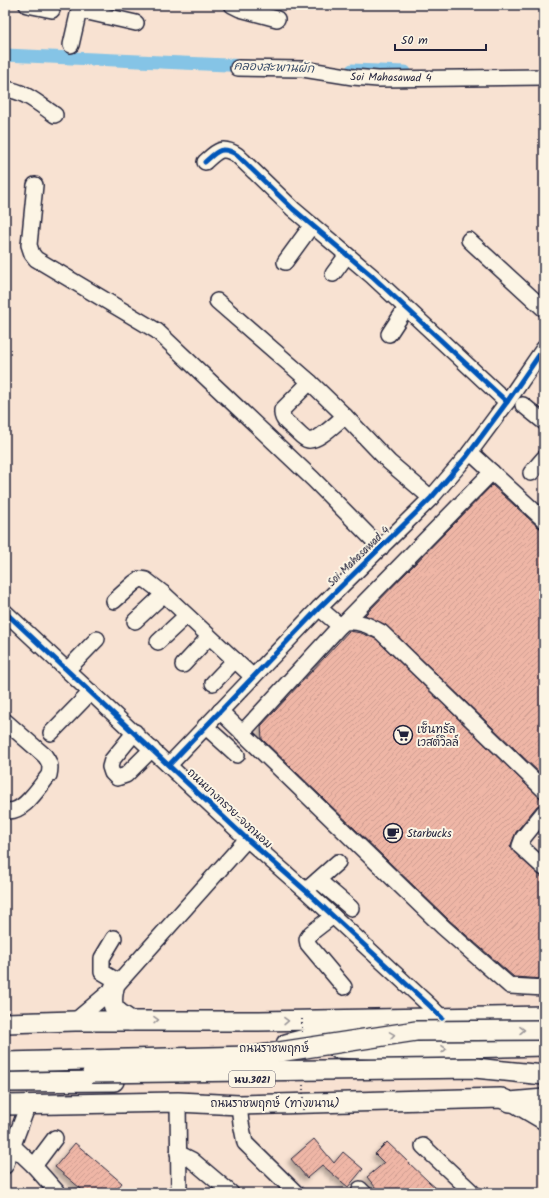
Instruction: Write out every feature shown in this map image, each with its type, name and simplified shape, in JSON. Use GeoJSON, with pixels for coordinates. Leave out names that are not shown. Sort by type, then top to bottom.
{"type":"FeatureCollection","features":[{"type":"Feature","properties":{"kind":"main road"},"geometry":{"type":"LineString","coordinates":[[117,985],[112,1001],[116,1012],[131,1021]]}},
{"type":"Feature","properties":{"kind":"main road"},"geometry":{"type":"LineString","coordinates":[[5,1023],[75,1021],[259,1021],[544,1016]]}},
{"type":"Feature","properties":{"kind":"main road"},"geometry":{"type":"LineString","coordinates":[[279,1046],[378,1019]]}},
{"type":"Feature","properties":{"kind":"main road"},"geometry":{"type":"LineString","coordinates":[[5,1062],[253,1056],[416,1031],[544,1030]]}},
{"type":"Feature","properties":{"kind":"main road","name":"ถนนราชพฤกษ์"},"geometry":{"type":"LineString","coordinates":[[5,1054],[279,1046],[384,1050],[544,1046]]}},
{"type":"Feature","properties":{"kind":"main road"},"geometry":{"type":"LineString","coordinates":[[5,1075],[475,1068],[544,1075]]}},
{"type":"Feature","properties":{"kind":"main road"},"geometry":{"type":"LineString","coordinates":[[500,1074],[544,1082]]}},
{"type":"Feature","properties":{"kind":"main road","name":"นบ.3021"},"geometry":{"type":"LineString","coordinates":[[5,1082],[500,1074],[544,1075]]}},
{"type":"Feature","properties":{"kind":"main road","name":"ถนนราชพฤกษ์ (ทางขนาน)"},"geometry":{"type":"LineString","coordinates":[[5,1105],[178,1102],[239,1104],[500,1098],[510,1102],[544,1099]]}},
{"type":"Feature","properties":{"kind":"street"},"geometry":{"type":"LineString","coordinates":[[26,5],[52,10]]}},
{"type":"Feature","properties":{"kind":"street"},"geometry":{"type":"LineString","coordinates":[[232,5],[240,9],[277,19]]}},
{"type":"Feature","properties":{"kind":"street"},"geometry":{"type":"LineString","coordinates":[[71,44],[79,8],[136,23]]}},
{"type":"Feature","properties":{"kind":"street","name":"Soi Mahasawad 4"},"geometry":{"type":"LineString","coordinates":[[238,68],[303,69],[353,77],[378,78],[544,77]]}},
{"type":"Feature","properties":{"kind":"street"},"geometry":{"type":"LineString","coordinates":[[5,89],[16,90],[55,115]]}},
{"type":"Feature","properties":{"kind":"street"},"geometry":{"type":"LineString","coordinates":[[205,162],[216,151],[230,150],[237,155],[294,209],[406,308],[507,402]]}},
{"type":"Feature","properties":{"kind":"street"},"geometry":{"type":"LineString","coordinates":[[35,185],[29,245],[32,254],[36,259],[107,303],[157,331],[313,480],[381,548]]}},
{"type":"Feature","properties":{"kind":"street"},"geometry":{"type":"LineString","coordinates":[[285,262],[312,225]]}},
{"type":"Feature","properties":{"kind":"street"},"geometry":{"type":"LineString","coordinates":[[469,240],[544,309]]}},
{"type":"Feature","properties":{"kind":"street"},"geometry":{"type":"LineString","coordinates":[[333,274],[347,255]]}},
{"type":"Feature","properties":{"kind":"street"},"geometry":{"type":"LineString","coordinates":[[217,301],[310,382],[389,462],[431,498]]}},
{"type":"Feature","properties":{"kind":"street"},"geometry":{"type":"LineString","coordinates":[[389,334],[406,308]]}},
{"type":"Feature","properties":{"kind":"street","name":"Soi Mahasawad 4"},"geometry":{"type":"LineString","coordinates":[[169,765],[319,608],[431,498],[470,452],[544,348]]}},
{"type":"Feature","properties":{"kind":"street"},"geometry":{"type":"LineString","coordinates":[[310,382],[282,410],[284,421],[307,440],[312,440],[319,438],[345,416]]}},
{"type":"Feature","properties":{"kind":"street"},"geometry":{"type":"LineString","coordinates":[[523,404],[544,422]]}},
{"type":"Feature","properties":{"kind":"street"},"geometry":{"type":"LineString","coordinates":[[470,452],[544,520]]}},
{"type":"Feature","properties":{"kind":"street"},"geometry":{"type":"LineString","coordinates":[[531,473],[544,458]]}},
{"type":"Feature","properties":{"kind":"street"},"geometry":{"type":"LineString","coordinates":[[242,733],[343,624],[492,472]]}},
{"type":"Feature","properties":{"kind":"street"},"geometry":{"type":"LineString","coordinates":[[114,601],[140,579],[146,580],[164,594],[252,677]]}},
{"type":"Feature","properties":{"kind":"street"},"geometry":{"type":"LineString","coordinates":[[136,622],[164,594]]}},
{"type":"Feature","properties":{"kind":"street"},"geometry":{"type":"LineString","coordinates":[[319,608],[343,624],[365,623],[381,632],[544,790]]}},
{"type":"Feature","properties":{"kind":"street","name":"ถนนบางกรวย-จงถนอม"},"geometry":{"type":"LineString","coordinates":[[5,612],[135,732],[247,839],[306,890],[442,1018]]}},
{"type":"Feature","properties":{"kind":"street"},"geometry":{"type":"LineString","coordinates":[[158,642],[186,616]]}},
{"type":"Feature","properties":{"kind":"street"},"geometry":{"type":"LineString","coordinates":[[184,665],[209,637]]}},
{"type":"Feature","properties":{"kind":"street"},"geometry":{"type":"LineString","coordinates":[[67,670],[97,639]]}},
{"type":"Feature","properties":{"kind":"street"},"geometry":{"type":"LineString","coordinates":[[212,683],[235,660]]}},
{"type":"Feature","properties":{"kind":"street"},"geometry":{"type":"LineString","coordinates":[[51,733],[91,692]]}},
{"type":"Feature","properties":{"kind":"street"},"geometry":{"type":"LineString","coordinates":[[220,711],[443,927],[510,986],[544,988]]}},
{"type":"Feature","properties":{"kind":"street"},"geometry":{"type":"LineString","coordinates":[[5,721],[45,756],[50,762],[51,768],[49,775],[23,806],[15,810],[5,810]]}},
{"type":"Feature","properties":{"kind":"street"},"geometry":{"type":"LineString","coordinates":[[205,726],[237,756]]}},
{"type":"Feature","properties":{"kind":"street"},"geometry":{"type":"LineString","coordinates":[[135,732],[112,760],[110,767],[112,773],[117,778],[126,775],[152,749]]}},
{"type":"Feature","properties":{"kind":"street"},"geometry":{"type":"LineString","coordinates":[[544,812],[523,838],[520,846],[544,868]]}},
{"type":"Feature","properties":{"kind":"street"},"geometry":{"type":"LineString","coordinates":[[75,1021],[117,985],[247,839]]}},
{"type":"Feature","properties":{"kind":"street"},"geometry":{"type":"LineString","coordinates":[[306,890],[338,862]]}},
{"type":"Feature","properties":{"kind":"street"},"geometry":{"type":"LineString","coordinates":[[318,880],[352,908]]}},
{"type":"Feature","properties":{"kind":"street"},"geometry":{"type":"LineString","coordinates":[[333,916],[311,933],[307,939],[308,944],[344,987]]}},
{"type":"Feature","properties":{"kind":"street"},"geometry":{"type":"LineString","coordinates":[[114,938],[102,958],[102,972],[117,985]]}},
{"type":"Feature","properties":{"kind":"street"},"geometry":{"type":"LineString","coordinates":[[178,1102],[179,1193]]}},
{"type":"Feature","properties":{"kind":"street"},"geometry":{"type":"LineString","coordinates":[[510,1102],[544,1122]]}},
{"type":"Feature","properties":{"kind":"street"},"geometry":{"type":"LineString","coordinates":[[239,1104],[245,1143],[296,1193]]}},
{"type":"Feature","properties":{"kind":"street"},"geometry":{"type":"LineString","coordinates":[[5,1166],[28,1105]]}},
{"type":"Feature","properties":{"kind":"street"},"geometry":{"type":"LineString","coordinates":[[34,1166],[55,1138]]}},
{"type":"Feature","properties":{"kind":"street"},"geometry":{"type":"LineString","coordinates":[[12,1145],[34,1166],[58,1193]]}},
{"type":"Feature","properties":{"kind":"street"},"geometry":{"type":"LineString","coordinates":[[422,1146],[473,1193]]}},
{"type":"Feature","properties":{"kind":"street"},"geometry":{"type":"LineString","coordinates":[[178,1153],[192,1160],[231,1193]]}},
{"type":"Feature","properties":{"kind":"building"},"geometry":{"type":"Polygon","coordinates":[[[492,485],[538,527],[544,530],[544,777],[387,626],[365,615],[492,485]]]}},
{"type":"Feature","properties":{"kind":"building"},"geometry":{"type":"Polygon","coordinates":[[[349,631],[361,633],[376,639],[538,796],[544,799],[544,803],[537,806],[516,832],[510,847],[544,879],[544,979],[514,977],[449,920],[262,739],[261,726],[349,631]]]}},
{"type":"Feature","properties":{"kind":"building"},"geometry":{"type":"Polygon","coordinates":[[[314,1139],[334,1163],[343,1152],[363,1169],[348,1187],[322,1165],[307,1178],[291,1159],[314,1139]]]}},
{"type":"Feature","properties":{"kind":"building"},"geometry":{"type":"Polygon","coordinates":[[[387,1142],[442,1193],[380,1193],[367,1177],[384,1163],[375,1154],[387,1142]]]}},
{"type":"Feature","properties":{"kind":"building"},"geometry":{"type":"Polygon","coordinates":[[[75,1143],[122,1183],[114,1193],[86,1193],[55,1167],[75,1143]]]}},
{"type":"Feature","properties":{"kind":"waterway","name":"คลองสะพานผัก"},"geometry":{"type":"LineString","coordinates":[[5,55],[249,66]]}},
{"type":"Feature","properties":{"kind":"waterway","name":"คลองสะพานผัก"},"geometry":{"type":"LineString","coordinates":[[352,70],[405,72]]}},
{"type":"Feature","properties":{"kind":"cycle path"},"geometry":{"type":"LineString","coordinates":[[205,162],[216,152],[223,150],[227,150],[237,155],[293,209],[372,276],[507,402]]}},
{"type":"Feature","properties":{"kind":"cycle path"},"geometry":{"type":"LineString","coordinates":[[169,765],[319,608],[431,498],[467,456],[507,402],[544,348]]}},
{"type":"Feature","properties":{"kind":"cycle path"},"geometry":{"type":"LineString","coordinates":[[5,612],[247,839],[306,891],[442,1018]]}},
{"type":"Feature","properties":{"kind":"place","name":"เซ็นทรัล เวสต์วิลล์"},"geometry":{"type":"Point","coordinates":[403,735]}},
{"type":"Feature","properties":{"kind":"place","name":"Starbucks"},"geometry":{"type":"Point","coordinates":[393,833]}}]}
